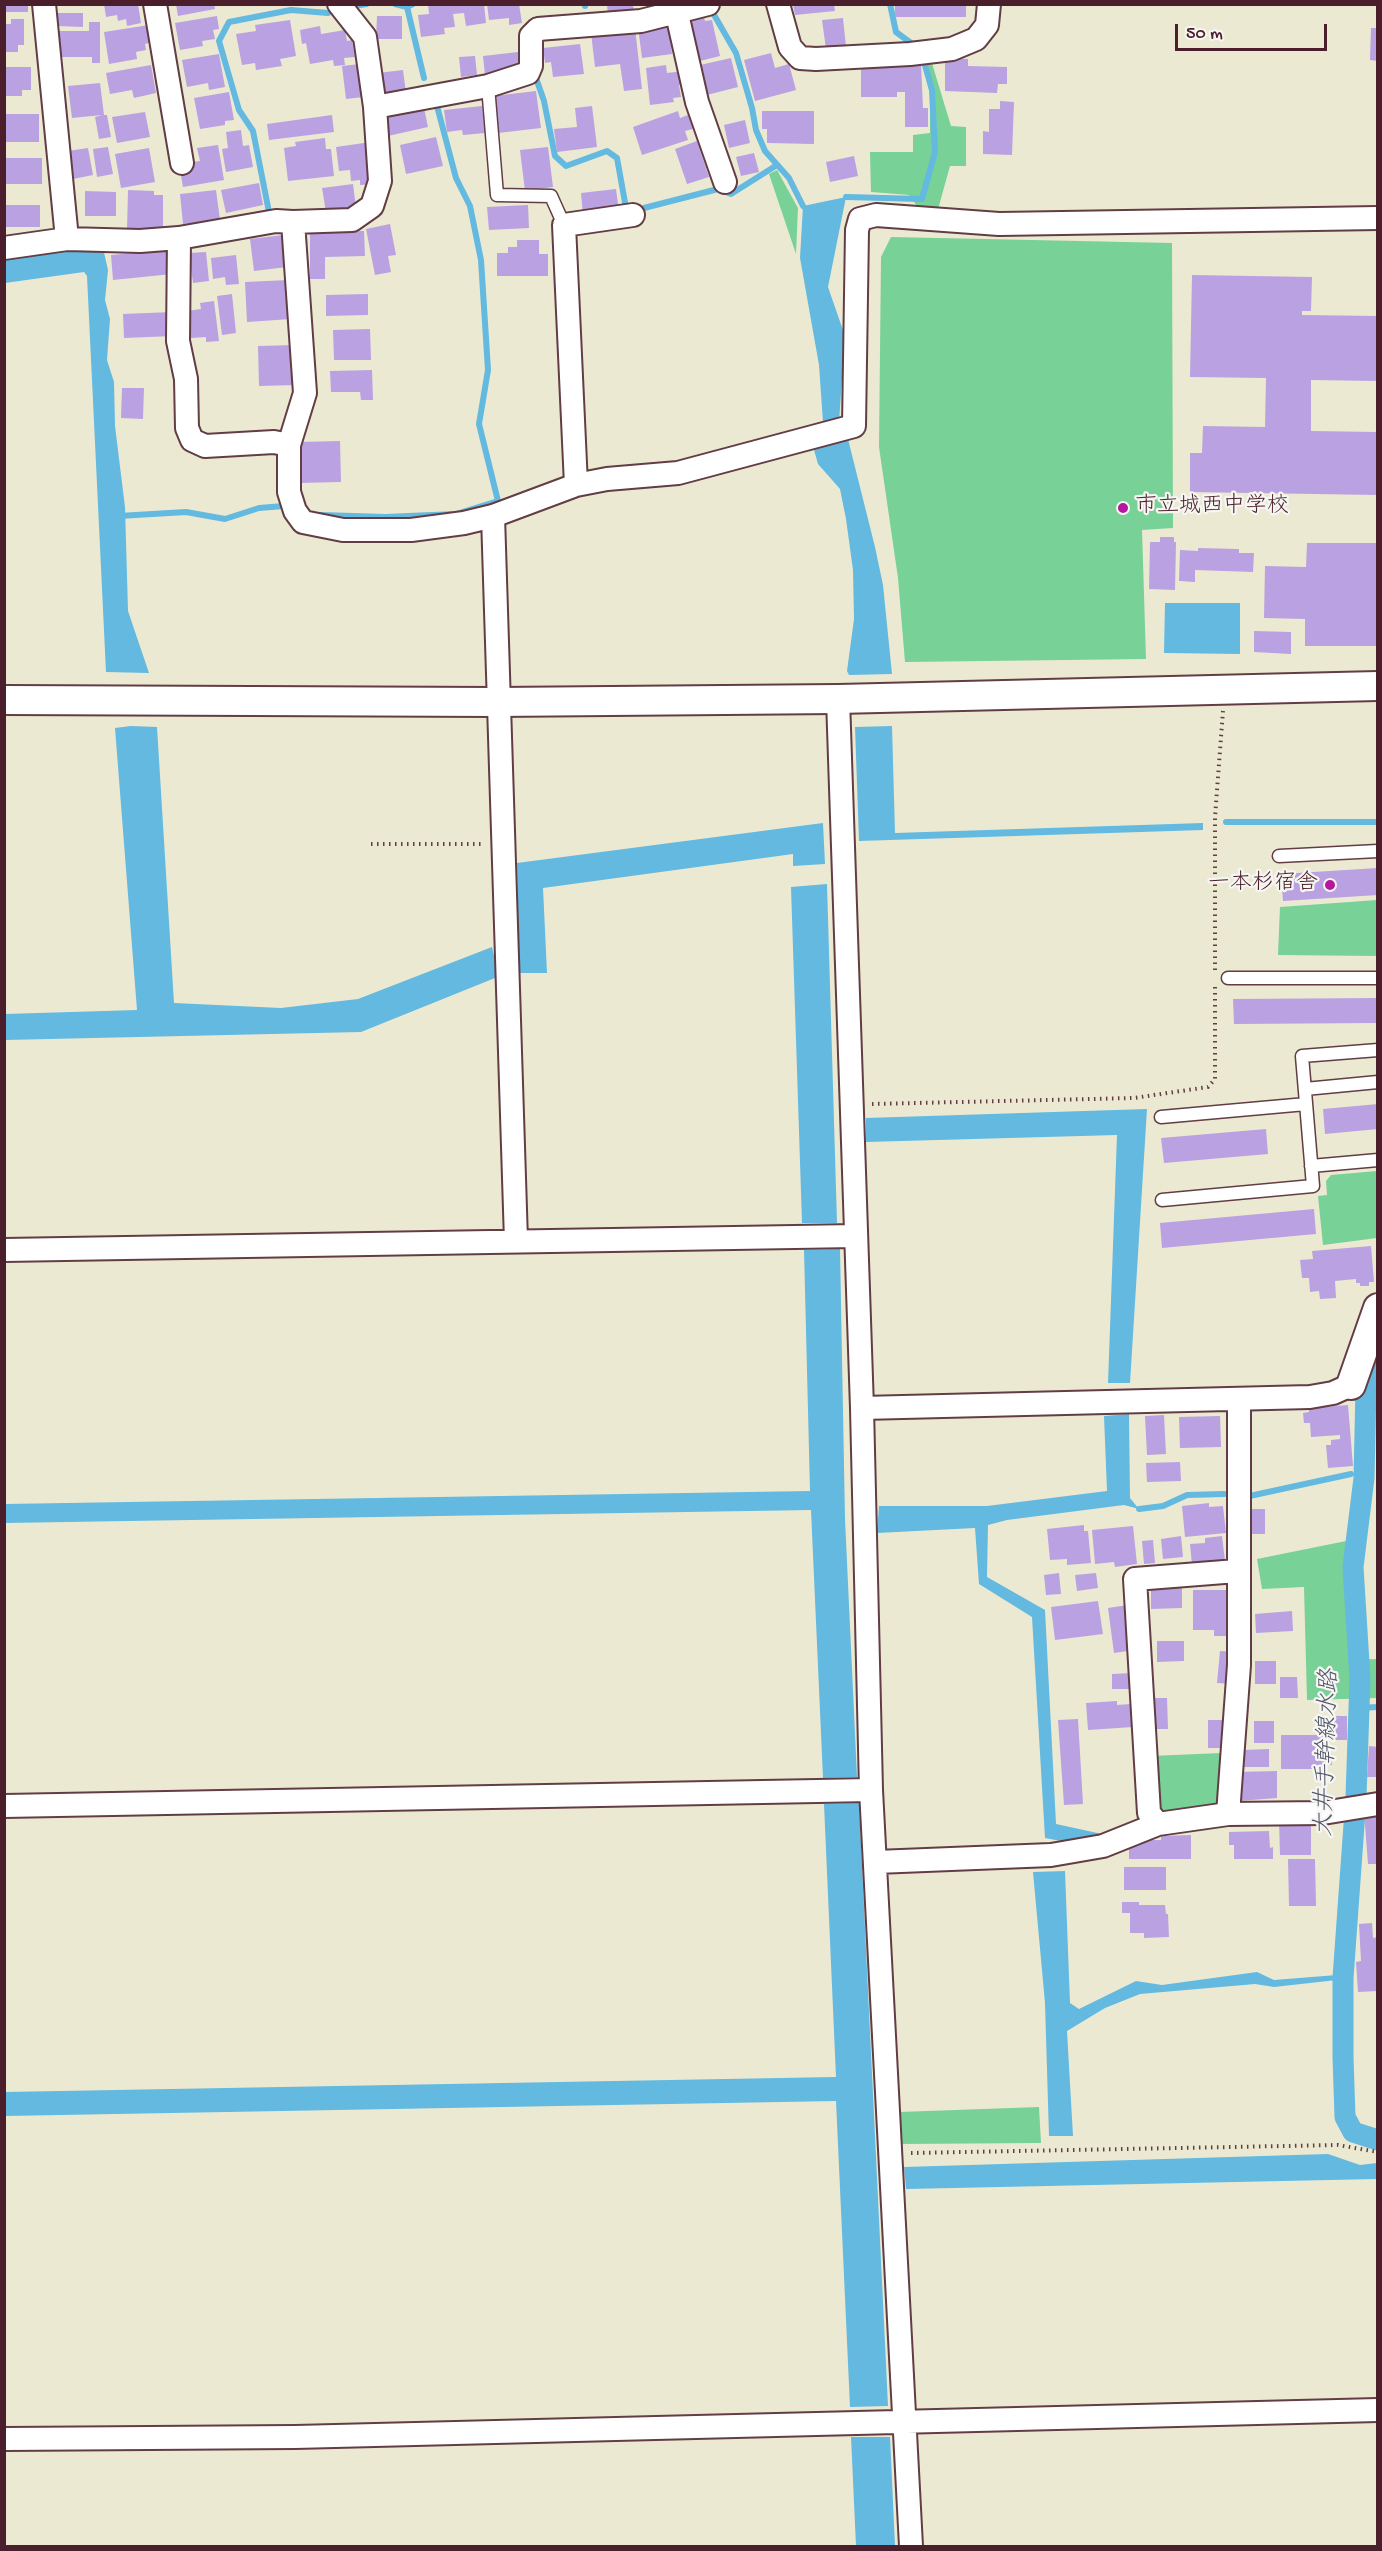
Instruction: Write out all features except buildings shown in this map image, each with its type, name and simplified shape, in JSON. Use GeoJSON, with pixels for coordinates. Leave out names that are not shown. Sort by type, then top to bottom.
{"type":"FeatureCollection","features":[{"type":"Feature","properties":{"kind":"street"},"geometry":{"type":"LineString","coordinates":[[44,4],[67,239]]}},
{"type":"Feature","properties":{"kind":"street"},"geometry":{"type":"LineString","coordinates":[[155,4],[182,163]]}},
{"type":"Feature","properties":{"kind":"street"},"geometry":{"type":"LineString","coordinates":[[4,248],[67,239],[140,241],[179,238],[276,221],[351,220],[372,206],[380,181],[375,107],[365,38],[339,4]]}},
{"type":"Feature","properties":{"kind":"street"},"geometry":{"type":"LineString","coordinates":[[375,107],[488,86],[528,73],[531,66],[531,36],[538,29],[641,21],[677,14],[708,4]]}},
{"type":"Feature","properties":{"kind":"street"},"geometry":{"type":"LineString","coordinates":[[778,4],[790,47],[800,58],[816,59],[910,54],[952,49],[976,39],[987,25],[989,4]]}},
{"type":"Feature","properties":{"kind":"street"},"geometry":{"type":"LineString","coordinates":[[677,14],[697,102],[725,182]]}},
{"type":"Feature","properties":{"kind":"street"},"geometry":{"type":"LineString","coordinates":[[576,485],[564,225],[633,215]]}},
{"type":"Feature","properties":{"kind":"street"},"geometry":{"type":"LineString","coordinates":[[293,222],[305,393],[289,445],[289,492],[295,511],[303,522],[343,530],[411,530],[464,523],[493,516],[576,485],[607,479],[678,473],[854,426],[857,230],[860,219],[876,215],[999,224],[1377,218]]}},
{"type":"Feature","properties":{"kind":"street"},"geometry":{"type":"LineString","coordinates":[[179,238],[178,341],[186,379],[187,428],[192,440],[205,447],[274,442],[289,445]]}},
{"type":"Feature","properties":{"kind":"street"},"geometry":{"type":"LineString","coordinates":[[493,516],[497,702],[516,1241]]}},
{"type":"Feature","properties":{"kind":"street"},"geometry":{"type":"LineString","coordinates":[[4,700],[497,702],[838,699],[1377,686]]}},
{"type":"Feature","properties":{"kind":"street"},"geometry":{"type":"LineString","coordinates":[[838,699],[862,1408],[871,1790],[911,2547]]}},
{"type":"Feature","properties":{"kind":"street"},"geometry":{"type":"LineString","coordinates":[[4,1250],[855,1236]]}},
{"type":"Feature","properties":{"kind":"street"},"geometry":{"type":"LineString","coordinates":[[862,1408],[1310,1397],[1333,1393],[1351,1385],[1377,1308]]}},
{"type":"Feature","properties":{"kind":"street"},"geometry":{"type":"LineString","coordinates":[[1228,1814],[1239,1665],[1237,1571],[1239,1399]]}},
{"type":"Feature","properties":{"kind":"street"},"geometry":{"type":"LineString","coordinates":[[1158,1824],[1149,1813],[1135,1579],[1237,1571]]}},
{"type":"Feature","properties":{"kind":"street"},"geometry":{"type":"LineString","coordinates":[[4,1806],[871,1790]]}},
{"type":"Feature","properties":{"kind":"street"},"geometry":{"type":"LineString","coordinates":[[876,1862],[1051,1855],[1103,1846],[1158,1824],[1228,1814],[1323,1813],[1362,1807]]}},
{"type":"Feature","properties":{"kind":"street"},"geometry":{"type":"LineString","coordinates":[[4,2439],[295,2436],[1377,2410]]}},
{"type":"Feature","properties":{"kind":"lane"},"geometry":{"type":"LineString","coordinates":[[488,86],[497,195],[551,195],[564,225]]}},
{"type":"Feature","properties":{"kind":"lane"},"geometry":{"type":"LineString","coordinates":[[1279,856],[1377,851]]}},
{"type":"Feature","properties":{"kind":"lane"},"geometry":{"type":"LineString","coordinates":[[1228,978],[1377,978]]}},
{"type":"Feature","properties":{"kind":"lane"},"geometry":{"type":"LineString","coordinates":[[1162,1200],[1313,1186],[1302,1056],[1377,1050]]}},
{"type":"Feature","properties":{"kind":"lane"},"geometry":{"type":"LineString","coordinates":[[1305,1089],[1377,1083]]}},
{"type":"Feature","properties":{"kind":"lane"},"geometry":{"type":"LineString","coordinates":[[1161,1117],[1306,1104]]}},
{"type":"Feature","properties":{"kind":"lane"},"geometry":{"type":"LineString","coordinates":[[1311,1166],[1377,1160]]}},
{"type":"Feature","properties":{"kind":"path"},"geometry":{"type":"LineString","coordinates":[[1215,972],[1215,817],[1224,717],[1221,690]]}},
{"type":"Feature","properties":{"kind":"path"},"geometry":{"type":"LineString","coordinates":[[371,844],[502,843]]}},
{"type":"Feature","properties":{"kind":"path"},"geometry":{"type":"LineString","coordinates":[[850,1104],[1134,1098],[1208,1087],[1215,1079],[1215,983]]}},
{"type":"Feature","properties":{"kind":"path"},"geometry":{"type":"LineString","coordinates":[[891,2153],[1338,2145],[1377,2152]]}},
{"type":"Feature","properties":{"kind":"green space"},"geometry":{"type":"Polygon","coordinates":[[[931,60],[951,126],[966,127],[966,166],[950,166],[937,213],[917,206],[909,195],[871,192],[870,152],[913,152],[913,135],[930,133],[930,94],[922,62],[931,60]]]}},
{"type":"Feature","properties":{"kind":"green space"},"geometry":{"type":"Polygon","coordinates":[[[777,170],[798,208],[796,254],[769,174],[777,170]]]}},
{"type":"Feature","properties":{"kind":"green space"},"geometry":{"type":"Polygon","coordinates":[[[891,237],[1172,243],[1173,528],[1142,530],[1146,659],[905,662],[898,578],[879,447],[881,257],[891,237]]]}},
{"type":"Feature","properties":{"kind":"green space"},"geometry":{"type":"Polygon","coordinates":[[[1377,900],[1377,956],[1278,955],[1280,907],[1377,900]]]}},
{"type":"Feature","properties":{"kind":"green space"},"geometry":{"type":"Polygon","coordinates":[[[1377,1171],[1377,1238],[1323,1245],[1318,1196],[1327,1195],[1326,1181],[1331,1175],[1377,1171]]]}},
{"type":"Feature","properties":{"kind":"green space"},"geometry":{"type":"Polygon","coordinates":[[[1351,1540],[1348,1568],[1351,1660],[1377,1659],[1377,1698],[1307,1700],[1304,1587],[1262,1589],[1257,1559],[1351,1540]]]}},
{"type":"Feature","properties":{"kind":"green space"},"geometry":{"type":"Polygon","coordinates":[[[1221,1753],[1221,1797],[1214,1806],[1164,1813],[1155,1803],[1151,1756],[1221,1753]]]}},
{"type":"Feature","properties":{"kind":"green space"},"geometry":{"type":"Polygon","coordinates":[[[1039,2107],[1041,2143],[901,2144],[899,2112],[1039,2107]]]}},
{"type":"Feature","properties":{"kind":"water"},"geometry":{"type":"Polygon","coordinates":[[[846,197],[828,287],[845,336],[839,422],[842,439],[848,439],[883,585],[892,674],[849,675],[847,671],[854,619],[853,570],[846,519],[840,489],[818,464],[814,450],[827,443],[826,426],[823,422],[819,365],[800,258],[803,206],[846,197]]]}},
{"type":"Feature","properties":{"kind":"water"},"geometry":{"type":"Polygon","coordinates":[[[103,248],[108,270],[105,300],[110,319],[107,360],[114,382],[115,426],[125,507],[128,611],[149,673],[106,672],[87,276],[84,272],[5,283],[5,255],[103,248]]]}},
{"type":"Feature","properties":{"kind":"water"},"geometry":{"type":"Polygon","coordinates":[[[1165,603],[1240,603],[1240,654],[1164,653],[1165,603]]]}},
{"type":"Feature","properties":{"kind":"water"},"geometry":{"type":"Polygon","coordinates":[[[892,726],[895,833],[1203,823],[1203,830],[859,841],[855,727],[892,726]]]}},
{"type":"Feature","properties":{"kind":"water"},"geometry":{"type":"Polygon","coordinates":[[[157,727],[174,1003],[281,1008],[358,999],[492,947],[495,978],[361,1032],[5,1040],[5,1014],[137,1010],[115,728],[157,727]]]}},
{"type":"Feature","properties":{"kind":"water"},"geometry":{"type":"Polygon","coordinates":[[[823,823],[825,864],[793,866],[793,854],[543,888],[547,973],[519,973],[517,863],[823,823]]]}},
{"type":"Feature","properties":{"kind":"water"},"geometry":{"type":"Polygon","coordinates":[[[827,884],[837,1223],[802,1223],[791,887],[827,884]]]}},
{"type":"Feature","properties":{"kind":"water"},"geometry":{"type":"Polygon","coordinates":[[[1147,1109],[1130,1383],[1108,1383],[1117,1135],[866,1142],[866,1118],[1147,1109]]]}},
{"type":"Feature","properties":{"kind":"water"},"geometry":{"type":"Polygon","coordinates":[[[840,1249],[845,1519],[857,1777],[823,1778],[811,1510],[5,1523],[5,1504],[810,1491],[804,1250],[840,1249]]]}},
{"type":"Feature","properties":{"kind":"water"},"geometry":{"type":"Polygon","coordinates":[[[1129,1414],[1130,1498],[1139,1509],[1124,1505],[1007,1520],[988,1525],[987,1577],[1045,1610],[1056,1824],[1102,1834],[1134,1824],[1110,1836],[1061,1841],[1045,1838],[1032,1617],[979,1584],[975,1528],[877,1533],[879,1506],[987,1506],[1107,1491],[1104,1416],[1129,1414]]]}},
{"type":"Feature","properties":{"kind":"water"},"geometry":{"type":"Polygon","coordinates":[[[859,1803],[888,2406],[850,2407],[836,2101],[5,2116],[5,2092],[836,2077],[824,1804],[859,1803]]]}},
{"type":"Feature","properties":{"kind":"water"},"geometry":{"type":"Polygon","coordinates":[[[1065,1871],[1070,2003],[1079,2009],[1136,1981],[1162,1985],[1257,1972],[1274,1980],[1337,1975],[1337,1980],[1274,1987],[1255,1984],[1140,1994],[1105,2008],[1067,2031],[1073,2136],[1049,2136],[1045,2003],[1033,1872],[1065,1871]]]}},
{"type":"Feature","properties":{"kind":"water"},"geometry":{"type":"Polygon","coordinates":[[[1328,2154],[1360,2165],[1377,2163],[1377,2179],[906,2189],[904,2167],[1328,2154]]]}},
{"type":"Feature","properties":{"kind":"water"},"geometry":{"type":"Polygon","coordinates":[[[851,2437],[890,2437],[895,2546],[856,2546],[851,2437]]]}},
{"type":"Feature","properties":{"kind":"waterway"},"geometry":{"type":"LineString","coordinates":[[353,6],[367,4]]}},
{"type":"Feature","properties":{"kind":"waterway"},"geometry":{"type":"LineString","coordinates":[[395,4],[407,7],[413,4]]}},
{"type":"Feature","properties":{"kind":"waterway"},"geometry":{"type":"LineString","coordinates":[[890,4],[896,32],[911,43]]}},
{"type":"Feature","properties":{"kind":"waterway"},"geometry":{"type":"LineString","coordinates":[[407,7],[424,78]]}},
{"type":"Feature","properties":{"kind":"waterway"},"geometry":{"type":"LineString","coordinates":[[269,212],[253,131],[239,110],[219,41],[229,22],[291,10],[328,13]]}},
{"type":"Feature","properties":{"kind":"waterway"},"geometry":{"type":"LineString","coordinates":[[713,13],[736,53],[756,130],[765,151],[789,178],[803,206]]}},
{"type":"Feature","properties":{"kind":"waterway"},"geometry":{"type":"LineString","coordinates":[[846,197],[922,199],[935,152],[932,90],[924,62]]}},
{"type":"Feature","properties":{"kind":"waterway"},"geometry":{"type":"LineString","coordinates":[[536,78],[544,101],[555,156],[566,166],[607,151],[617,158],[626,208]]}},
{"type":"Feature","properties":{"kind":"waterway"},"geometry":{"type":"LineString","coordinates":[[321,515],[385,517],[456,514],[498,501],[479,424],[488,370],[481,260],[470,206],[456,178],[437,106]]}},
{"type":"Feature","properties":{"kind":"waterway"},"geometry":{"type":"LineString","coordinates":[[644,208],[718,189],[731,194],[777,165]]}},
{"type":"Feature","properties":{"kind":"waterway"},"geometry":{"type":"LineString","coordinates":[[119,516],[186,512],[225,519],[259,508],[284,506]]}},
{"type":"Feature","properties":{"kind":"waterway"},"geometry":{"type":"LineString","coordinates":[[1226,822],[1378,822]]}},
{"type":"Feature","properties":{"kind":"waterway","name":"大井手幹線水路"},"geometry":{"type":"LineString","coordinates":[[1376,1354],[1366,1387],[1364,1478],[1353,1567],[1360,1679],[1356,1797],[1343,1978],[1343,2057],[1345,2117],[1353,2132],[1378,2140]]}},
{"type":"Feature","properties":{"kind":"waterway"},"geometry":{"type":"LineString","coordinates":[[1245,1497],[1351,1474]]}},
{"type":"Feature","properties":{"kind":"waterway"},"geometry":{"type":"LineString","coordinates":[[1139,1509],[1163,1506],[1187,1495],[1224,1494]]}},
{"type":"Feature","properties":{"kind":"waterway"},"geometry":{"type":"LineString","coordinates":[[1358,1708],[1378,1707]]}},
{"type":"Feature","properties":{"kind":"place","name":"市立城西中学校"},"geometry":{"type":"Point","coordinates":[1123,508]}},
{"type":"Feature","properties":{"kind":"place","name":"一本杉宿舎"},"geometry":{"type":"Point","coordinates":[1330,885]}}]}
